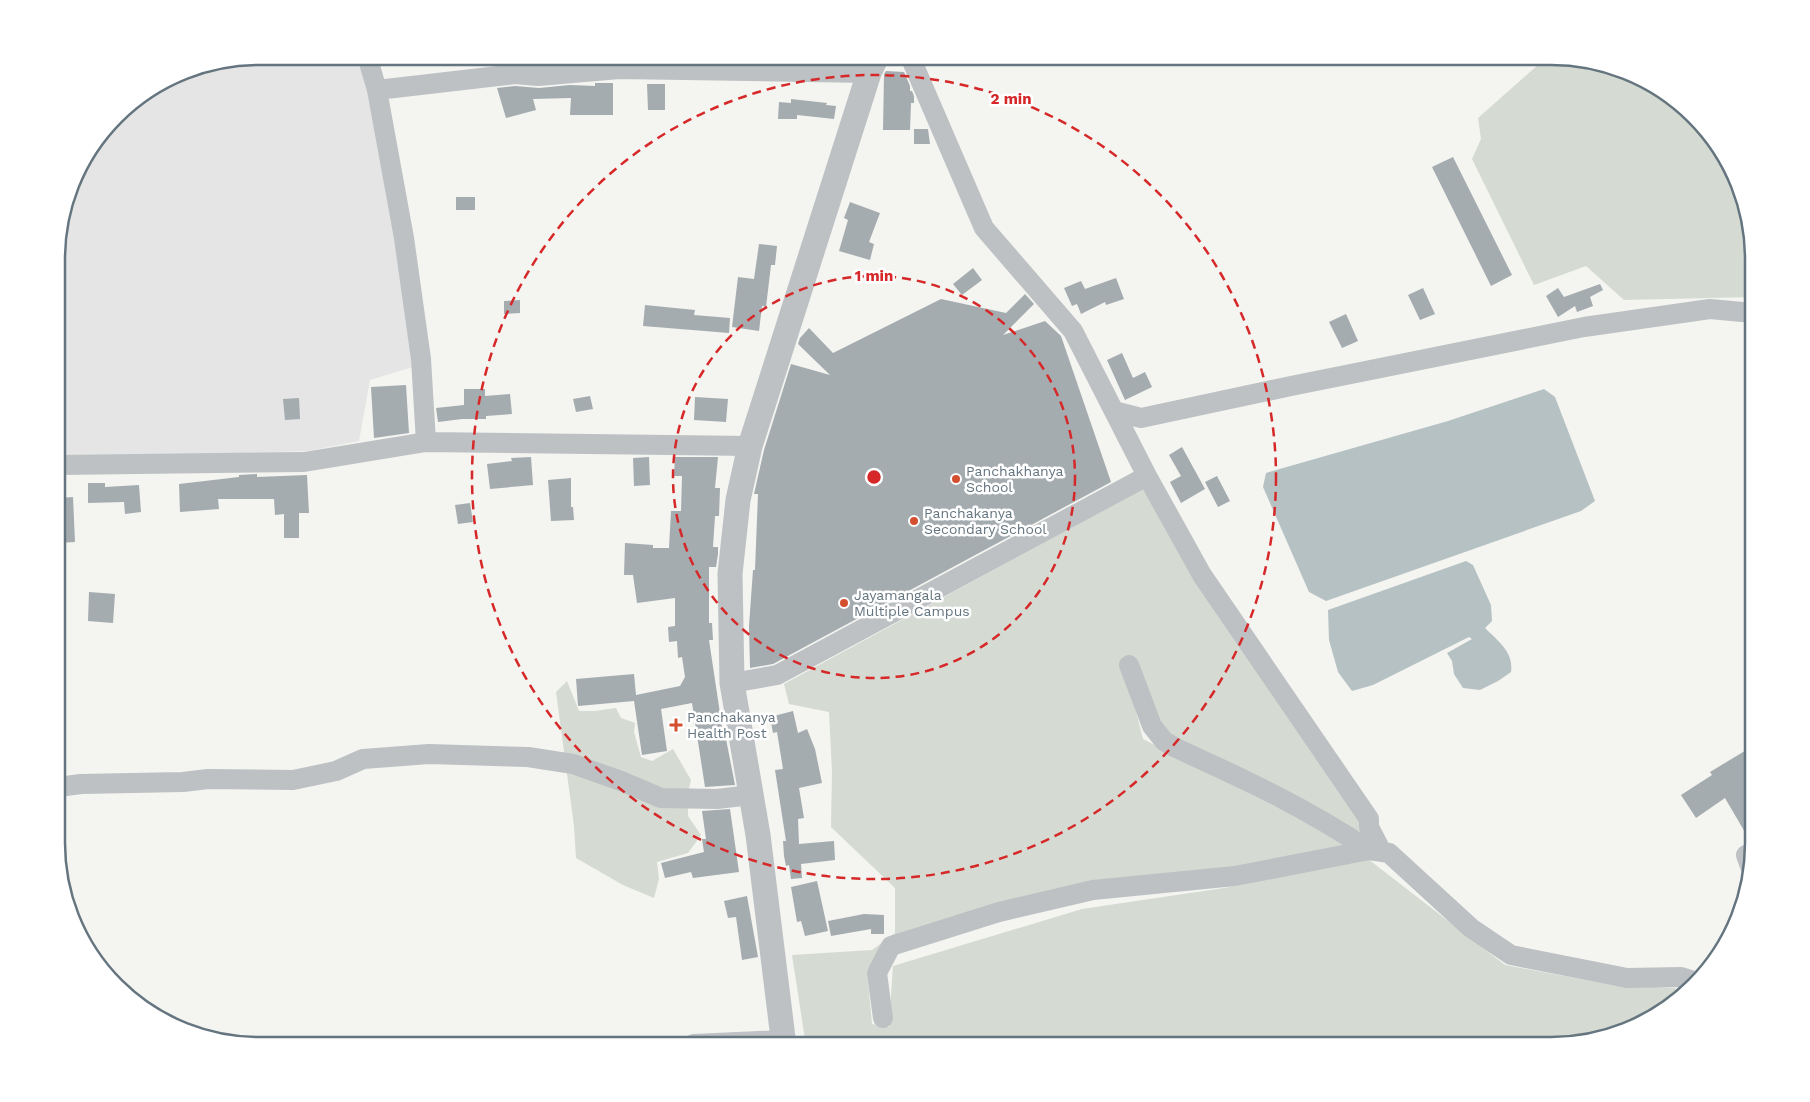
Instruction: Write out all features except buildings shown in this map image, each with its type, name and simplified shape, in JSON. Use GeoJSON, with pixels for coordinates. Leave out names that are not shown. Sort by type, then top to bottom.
{"type":"FeatureCollection","features":[{"type":"Feature","properties":{"kind":"street"},"geometry":{"type":"LineString","coordinates":[[369,65],[376,90],[404,238],[422,359],[426,442]]}},
{"type":"Feature","properties":{"kind":"street"},"geometry":{"type":"LineString","coordinates":[[376,90],[515,74],[538,76],[619,69],[873,65],[750,446],[738,500],[730,574],[732,683],[758,835],[783,1037]]}},
{"type":"Feature","properties":{"kind":"street"},"geometry":{"type":"LineString","coordinates":[[914,65],[984,228],[1072,331],[1147,476],[1202,575],[1369,819],[1369,827],[1376,851]]}},
{"type":"Feature","properties":{"kind":"street"},"geometry":{"type":"LineString","coordinates":[[1114,411],[1141,418],[1584,327],[1710,309],[1745,312]]}},
{"type":"Feature","properties":{"kind":"street"},"geometry":{"type":"LineString","coordinates":[[65,465],[304,462],[426,442],[750,446]]}},
{"type":"Feature","properties":{"kind":"street"},"geometry":{"type":"LineString","coordinates":[[732,683],[777,675],[1147,476]]}},
{"type":"Feature","properties":{"kind":"street"},"geometry":{"type":"LineString","coordinates":[[1129,665],[1152,726],[1164,741],[1259,786],[1336,827],[1376,851]]}},
{"type":"Feature","properties":{"kind":"street"},"geometry":{"type":"LineString","coordinates":[[65,786],[80,784],[183,782],[208,779],[293,780],[336,771],[363,759],[429,754],[528,758],[573,764],[661,798],[717,799],[751,795]]}},
{"type":"Feature","properties":{"kind":"street"},"geometry":{"type":"LineString","coordinates":[[883,1018],[877,973],[891,946],[999,912],[1093,890],[1235,876],[1376,851],[1390,853],[1471,928],[1511,955],[1627,978],[1681,977],[1689,979]]}},
{"type":"Feature","properties":{"kind":"shaded area"},"geometry":{"type":"Polygon","coordinates":[[[247,65],[365,65],[416,366],[370,380],[359,441],[308,451],[65,458],[65,247],[75,197],[85,173],[98,151],[113,131],[131,113],[162,91],[197,75],[247,65]]]}},
{"type":"Feature","properties":{"kind":"shaded area"},"geometry":{"type":"Polygon","coordinates":[[[1538,65],[1563,65],[1613,75],[1637,85],[1659,98],[1679,113],[1697,131],[1725,173],[1735,197],[1741,221],[1745,247],[1745,297],[1624,300],[1586,266],[1534,285],[1472,159],[1481,139],[1478,118],[1538,65]]]}},
{"type":"Feature","properties":{"kind":"shaded area"},"geometry":{"type":"Polygon","coordinates":[[[1544,389],[1555,397],[1595,501],[1581,511],[1326,601],[1309,592],[1263,487],[1266,473],[1448,421],[1544,389]]]}},
{"type":"Feature","properties":{"kind":"shaded area"},"geometry":{"type":"Polygon","coordinates":[[[1145,486],[1364,818],[1371,843],[1164,732],[1136,659],[1122,657],[1143,739],[1354,847],[894,939],[867,970],[872,1024],[889,1027],[893,966],[1082,909],[1224,888],[1368,859],[1505,965],[1613,985],[1678,990],[1648,1011],[1613,1027],[1563,1037],[805,1037],[792,955],[872,950],[895,933],[895,888],[831,827],[832,772],[829,712],[789,704],[784,684],[1145,486]]]}},
{"type":"Feature","properties":{"kind":"shaded area"},"geometry":{"type":"Polygon","coordinates":[[[1466,561],[1473,565],[1491,605],[1492,621],[1485,628],[1500,642],[1508,653],[1511,672],[1480,690],[1463,688],[1454,674],[1452,661],[1447,653],[1472,639],[1469,637],[1373,685],[1352,691],[1338,672],[1329,640],[1328,610],[1466,561]]]}},
{"type":"Feature","properties":{"kind":"shaded area"},"geometry":{"type":"Polygon","coordinates":[[[567,681],[579,711],[616,708],[621,718],[635,723],[634,732],[641,757],[652,761],[673,749],[691,780],[688,793],[688,816],[701,835],[688,853],[657,862],[659,879],[654,898],[623,885],[576,858],[574,826],[556,692],[567,681]]]}},
{"type":"Feature","properties":{"kind":"place","name":"Panchakhanya School"},"geometry":{"type":"Point","coordinates":[956,479]}},
{"type":"Feature","properties":{"kind":"place","name":"Panchakanya Secondary School"},"geometry":{"type":"Point","coordinates":[914,521]}},
{"type":"Feature","properties":{"kind":"place","name":"Jayamangala Multiple Campus"},"geometry":{"type":"Point","coordinates":[844,603]}},
{"type":"Feature","properties":{"kind":"place","name":"Panchakanya Health Post"},"geometry":{"type":"Point","coordinates":[676,725]}}]}
